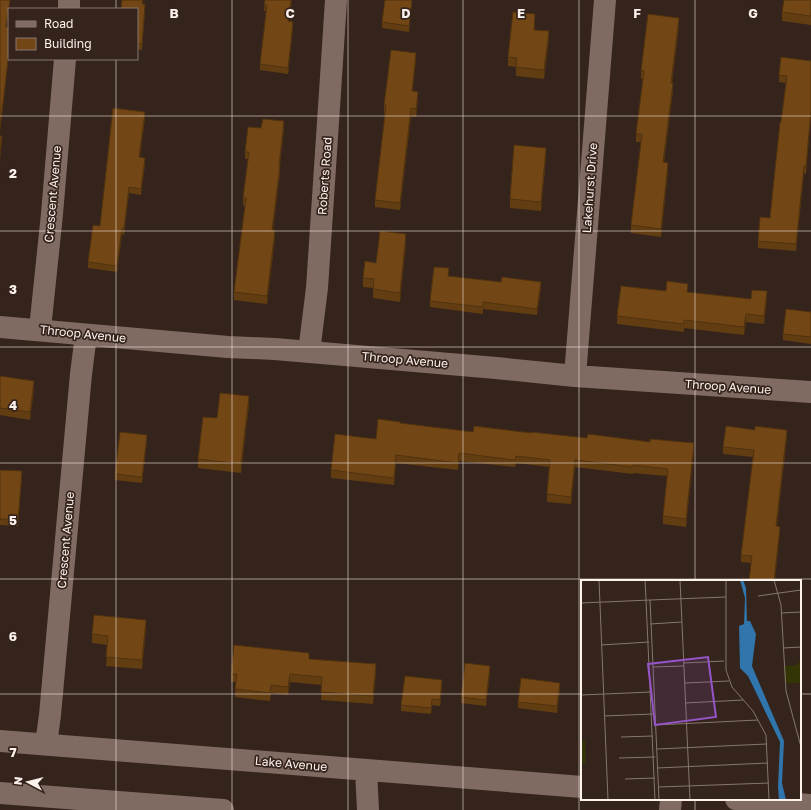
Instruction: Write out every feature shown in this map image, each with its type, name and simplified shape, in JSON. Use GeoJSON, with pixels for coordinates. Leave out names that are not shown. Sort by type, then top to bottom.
{"type":"FeatureCollection","features":[{"type":"Feature","properties":{"kind":"street","name":"Roberts Road"},"geometry":{"type":"LineString","coordinates":[[309,352],[317,288],[336,0]]}},
{"type":"Feature","properties":{"kind":"street","name":"Lakehurst Drive"},"geometry":{"type":"LineString","coordinates":[[575,376],[605,0]]}},
{"type":"Feature","properties":{"kind":"street","name":"Crescent Avenue"},"geometry":{"type":"LineString","coordinates":[[40,330],[52,214],[65,60]]}},
{"type":"Feature","properties":{"kind":"street","name":"Throop Avenue"},"geometry":{"type":"LineString","coordinates":[[0,327],[220,346],[275,349],[575,376],[811,392]]}},
{"type":"Feature","properties":{"kind":"street","name":"Crescent Avenue"},"geometry":{"type":"LineString","coordinates":[[46,744],[52,699],[81,374],[86,335]]}},
{"type":"Feature","properties":{"kind":"street","name":"Lake Avenue"},"geometry":{"type":"LineString","coordinates":[[0,741],[581,787]]}},
{"type":"Feature","properties":{"kind":"street"},"geometry":{"type":"LineString","coordinates":[[366,770],[368,810]]}},
{"type":"Feature","properties":{"kind":"street"},"geometry":{"type":"LineString","coordinates":[[0,792],[223,810]]}},
{"type":"Feature","properties":{"kind":"street"},"geometry":{"type":"LineString","coordinates":[[670,810],[671,800]]}},
{"type":"Feature","properties":{"kind":"street"},"geometry":{"type":"LineString","coordinates":[[748,800],[811,805]]}},
{"type":"Feature","properties":{"kind":"building"},"geometry":{"type":"Polygon","coordinates":[[[0,0],[10,0],[6,27],[8,27],[8,60],[0,128],[0,0]]]}},
{"type":"Feature","properties":{"kind":"building"},"geometry":{"type":"Polygon","coordinates":[[[122,0],[143,0],[142,4],[145,4],[142,44],[138,43],[138,8],[121,8],[122,0]]]}},
{"type":"Feature","properties":{"kind":"building"},"geometry":{"type":"Polygon","coordinates":[[[265,0],[291,0],[288,21],[293,22],[288,68],[260,64],[267,5],[264,5],[265,0]]]}},
{"type":"Feature","properties":{"kind":"building"},"geometry":{"type":"Polygon","coordinates":[[[385,0],[412,0],[409,26],[382,22],[385,0]]]}},
{"type":"Feature","properties":{"kind":"building"},"geometry":{"type":"Polygon","coordinates":[[[784,0],[811,0],[811,16],[782,12],[784,0]]]}},
{"type":"Feature","properties":{"kind":"building"},"geometry":{"type":"Polygon","coordinates":[[[513,12],[535,14],[534,30],[549,31],[544,70],[516,67],[517,58],[508,57],[513,12]]]}},
{"type":"Feature","properties":{"kind":"building"},"geometry":{"type":"Polygon","coordinates":[[[648,14],[679,18],[671,83],[673,83],[663,162],[668,163],[661,229],[631,225],[642,134],[636,134],[644,71],[641,71],[648,14]]]}},
{"type":"Feature","properties":{"kind":"building"},"geometry":{"type":"Polygon","coordinates":[[[391,50],[416,53],[412,91],[418,92],[416,109],[411,108],[400,203],[375,200],[391,50]]]}},
{"type":"Feature","properties":{"kind":"building"},"geometry":{"type":"Polygon","coordinates":[[[781,57],[811,61],[811,111],[796,244],[758,241],[760,217],[770,218],[780,122],[787,76],[779,75],[781,57]]]}},
{"type":"Feature","properties":{"kind":"building"},"geometry":{"type":"Polygon","coordinates":[[[113,108],[145,112],[139,157],[145,158],[141,189],[129,187],[124,228],[122,228],[117,266],[88,262],[93,225],[100,226],[113,108]]]}},
{"type":"Feature","properties":{"kind":"building"},"geometry":{"type":"Polygon","coordinates":[[[263,119],[284,121],[272,230],[275,230],[267,296],[234,292],[246,198],[243,198],[249,152],[245,152],[248,127],[261,128],[263,119]]]}},
{"type":"Feature","properties":{"kind":"building"},"geometry":{"type":"Polygon","coordinates":[[[0,136],[2,136],[0,155],[0,136]]]}},
{"type":"Feature","properties":{"kind":"building"},"geometry":{"type":"Polygon","coordinates":[[[514,145],[546,148],[541,202],[510,199],[514,145]]]}},
{"type":"Feature","properties":{"kind":"building"},"geometry":{"type":"Polygon","coordinates":[[[380,231],[406,234],[400,293],[373,289],[374,279],[363,278],[365,261],[376,263],[380,231]]]}},
{"type":"Feature","properties":{"kind":"building"},"geometry":{"type":"Polygon","coordinates":[[[434,267],[449,268],[448,276],[501,282],[502,277],[541,282],[537,309],[483,302],[483,307],[430,301],[434,267]]]}},
{"type":"Feature","properties":{"kind":"building"},"geometry":{"type":"Polygon","coordinates":[[[667,281],[688,284],[687,292],[751,299],[752,290],[767,291],[764,316],[746,314],[744,327],[684,320],[684,324],[617,316],[621,286],[666,291],[667,281]]]}},
{"type":"Feature","properties":{"kind":"building"},"geometry":{"type":"Polygon","coordinates":[[[786,309],[811,312],[811,337],[783,334],[786,309]]]}},
{"type":"Feature","properties":{"kind":"building"},"geometry":{"type":"Polygon","coordinates":[[[0,376],[34,381],[30,412],[0,408],[0,376]]]}},
{"type":"Feature","properties":{"kind":"building"},"geometry":{"type":"Polygon","coordinates":[[[220,393],[249,396],[241,464],[198,459],[203,417],[217,418],[220,393]]]}},
{"type":"Feature","properties":{"kind":"building"},"geometry":{"type":"Polygon","coordinates":[[[378,419],[473,432],[474,426],[587,438],[588,434],[650,442],[650,439],[694,443],[686,519],[663,516],[668,469],[633,465],[633,467],[575,460],[571,497],[547,494],[550,460],[516,456],[515,460],[459,453],[458,463],[396,455],[394,478],[331,470],[335,434],[376,439],[378,419]]]}},
{"type":"Feature","properties":{"kind":"building"},"geometry":{"type":"Polygon","coordinates":[[[726,426],[755,430],[755,426],[787,430],[776,526],[780,527],[774,580],[749,580],[752,556],[741,555],[754,450],[723,447],[726,426]]]}},
{"type":"Feature","properties":{"kind":"building"},"geometry":{"type":"Polygon","coordinates":[[[120,432],[147,435],[142,477],[115,474],[120,432]]]}},
{"type":"Feature","properties":{"kind":"building"},"geometry":{"type":"Polygon","coordinates":[[[0,470],[22,471],[18,520],[0,519],[0,470]]]}},
{"type":"Feature","properties":{"kind":"building"},"geometry":{"type":"Polygon","coordinates":[[[94,615],[146,620],[142,660],[106,657],[108,636],[92,634],[94,615]]]}},
{"type":"Feature","properties":{"kind":"building"},"geometry":{"type":"Polygon","coordinates":[[[234,645],[309,653],[309,659],[376,664],[373,696],[321,692],[322,677],[290,674],[288,687],[271,685],[270,693],[235,689],[237,674],[231,674],[234,645]]]}},
{"type":"Feature","properties":{"kind":"building"},"geometry":{"type":"Polygon","coordinates":[[[465,663],[490,666],[486,700],[461,697],[465,663]]]}},
{"type":"Feature","properties":{"kind":"building"},"geometry":{"type":"Polygon","coordinates":[[[405,676],[442,680],[440,700],[432,699],[431,708],[401,705],[405,676]]]}},
{"type":"Feature","properties":{"kind":"building"},"geometry":{"type":"Polygon","coordinates":[[[521,678],[560,683],[557,706],[518,702],[521,678]]]}}]}
